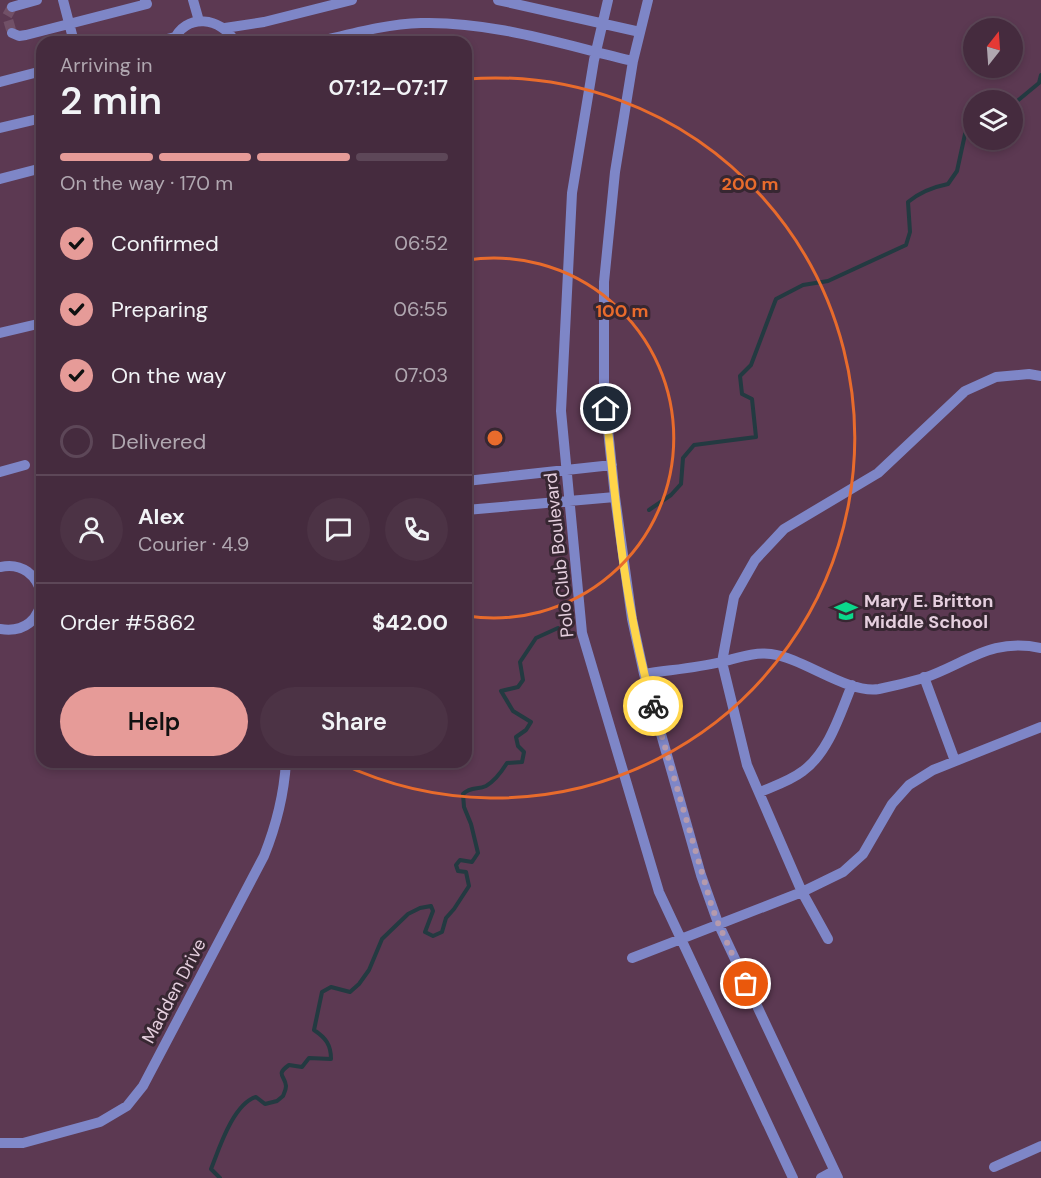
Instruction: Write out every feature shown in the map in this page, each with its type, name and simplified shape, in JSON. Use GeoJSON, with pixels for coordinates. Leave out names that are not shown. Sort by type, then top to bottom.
{"type":"FeatureCollection","features":[{"type":"Feature","properties":{"kind":"street"},"geometry":{"type":"LineString","coordinates":[[12,7],[37,0]]}},
{"type":"Feature","properties":{"kind":"street"},"geometry":{"type":"LineString","coordinates":[[63,0],[73,36]]}},
{"type":"Feature","properties":{"kind":"street"},"geometry":{"type":"LineString","coordinates":[[12,33],[20,36],[70,24],[147,4],[146,0]]}},
{"type":"Feature","properties":{"kind":"street"},"geometry":{"type":"LineString","coordinates":[[193,0],[199,21]]}},
{"type":"Feature","properties":{"kind":"street"},"geometry":{"type":"LineString","coordinates":[[225,28],[264,22],[352,0]]}},
{"type":"Feature","properties":{"kind":"street"},"geometry":{"type":"LineString","coordinates":[[498,0],[640,32]]}},
{"type":"Feature","properties":{"kind":"street","name":"Polo Club Boulevard"},"geometry":{"type":"LineString","coordinates":[[608,0],[595,53],[572,193],[561,411],[582,633],[659,892],[793,1178]]}},
{"type":"Feature","properties":{"kind":"street"},"geometry":{"type":"LineString","coordinates":[[648,0],[633,61],[615,172],[604,282],[604,391],[615,497],[632,619],[644,674],[701,874],[718,923],[836,1174],[821,1178]]}},
{"type":"Feature","properties":{"kind":"street"},"geometry":{"type":"LineString","coordinates":[[177,36],[190,24],[199,21],[208,21],[225,28],[231,36]]}},
{"type":"Feature","properties":{"kind":"street"},"geometry":{"type":"LineString","coordinates":[[342,36],[379,27],[419,23],[453,23],[484,26],[633,61]]}},
{"type":"Feature","properties":{"kind":"street"},"geometry":{"type":"LineString","coordinates":[[0,82],[36,73]]}},
{"type":"Feature","properties":{"kind":"street"},"geometry":{"type":"LineString","coordinates":[[0,128],[36,119]]}},
{"type":"Feature","properties":{"kind":"street"},"geometry":{"type":"LineString","coordinates":[[0,179],[36,170]]}},
{"type":"Feature","properties":{"kind":"street"},"geometry":{"type":"LineString","coordinates":[[0,333],[36,324]]}},
{"type":"Feature","properties":{"kind":"street"},"geometry":{"type":"LineString","coordinates":[[828,939],[802,892],[747,765],[722,662],[734,597],[755,560],[784,529],[878,472],[965,392],[996,377],[1029,374],[1041,376]]}},
{"type":"Feature","properties":{"kind":"street"},"geometry":{"type":"LineString","coordinates":[[0,472],[25,465]]}},
{"type":"Feature","properties":{"kind":"street"},"geometry":{"type":"LineString","coordinates":[[472,479],[612,465]]}},
{"type":"Feature","properties":{"kind":"street"},"geometry":{"type":"LineString","coordinates":[[472,509],[615,497]]}},
{"type":"Feature","properties":{"kind":"street"},"geometry":{"type":"LineString","coordinates":[[0,567],[14,566],[36,574]]}},
{"type":"Feature","properties":{"kind":"street"},"geometry":{"type":"LineString","coordinates":[[0,629],[10,631],[21,629],[36,617]]}},
{"type":"Feature","properties":{"kind":"street"},"geometry":{"type":"LineString","coordinates":[[644,674],[722,662],[747,654],[770,654],[790,658],[852,685],[876,689],[924,677],[998,647],[1024,644],[1041,648]]}},
{"type":"Feature","properties":{"kind":"street"},"geometry":{"type":"LineString","coordinates":[[924,677],[955,761]]}},
{"type":"Feature","properties":{"kind":"street"},"geometry":{"type":"LineString","coordinates":[[760,792],[790,780],[817,758],[836,725],[852,685]]}},
{"type":"Feature","properties":{"kind":"street"},"geometry":{"type":"LineString","coordinates":[[632,958],[802,892],[843,872],[863,854],[892,804],[909,785],[933,770],[1041,727]]}},
{"type":"Feature","properties":{"kind":"street","name":"Madden Drive"},"geometry":{"type":"LineString","coordinates":[[0,1143],[23,1143],[100,1122],[127,1106],[143,1086],[264,856],[276,827],[286,768]]}},
{"type":"Feature","properties":{"kind":"street"},"geometry":{"type":"LineString","coordinates":[[994,1167],[1041,1146]]}},
{"type":"Feature","properties":{"kind":"waterway"},"geometry":{"type":"LineString","coordinates":[[1023,96],[1039,83],[1041,75]]}},
{"type":"Feature","properties":{"kind":"waterway"},"geometry":{"type":"LineString","coordinates":[[649,510],[671,495],[681,484],[683,458],[694,445],[756,437],[752,399],[742,394],[740,376],[751,365],[776,299],[803,285],[828,281],[906,245],[910,232],[908,202],[927,190],[948,184],[957,171],[963,143]]}},
{"type":"Feature","properties":{"kind":"waterway"},"geometry":{"type":"LineString","coordinates":[[220,1178],[211,1169],[228,1128],[240,1108],[256,1097],[265,1104],[277,1101],[283,1096],[286,1086],[282,1071],[289,1065],[302,1067],[309,1058],[331,1059],[327,1042],[314,1030],[322,992],[331,987],[350,992],[359,984],[369,970],[382,939],[408,914],[431,906],[433,911],[425,932],[433,936],[442,932],[446,918],[469,886],[466,872],[458,871],[456,865],[460,860],[472,862],[478,853],[464,807],[463,794],[489,784],[507,763],[522,762],[524,752],[518,746],[516,737],[526,730],[531,722],[513,711],[501,691],[518,687],[523,680],[520,662],[536,638],[558,628]]}},
{"type":"Feature","properties":{"kind":"tunnel"},"geometry":{"type":"LineString","coordinates":[[12,7],[7,16],[12,33]]}},
{"type":"Feature","properties":{"kind":"way so far"},"geometry":{"type":"LineString","coordinates":[[653,706],[712,907],[746,984]]}},
{"type":"Feature","properties":{"kind":"place","name":"Mary E. Britton Middle School"},"geometry":{"type":"Point","coordinates":[846,611]}},
{"type":"Feature","properties":{"kind":"route"},"geometry":{"type":"LineString","coordinates":[[606,409],[615,497],[632,619],[653,706]]}}]}
